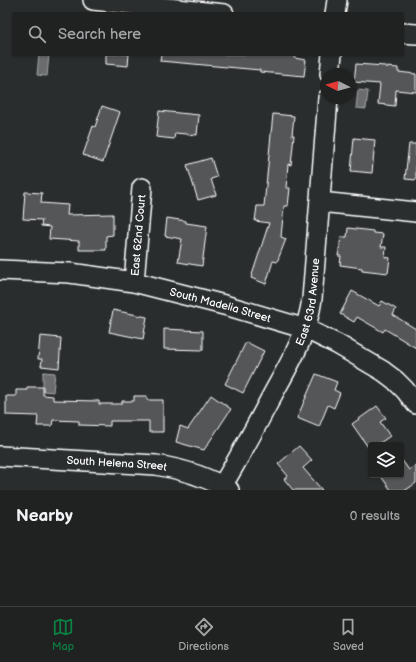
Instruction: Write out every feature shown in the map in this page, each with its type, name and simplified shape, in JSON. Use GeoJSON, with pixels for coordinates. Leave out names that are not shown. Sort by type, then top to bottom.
{"type":"FeatureCollection","features":[{"type":"Feature","properties":{"kind":"street"},"geometry":{"type":"LineString","coordinates":[[92,0],[205,12]]}},
{"type":"Feature","properties":{"kind":"street"},"geometry":{"type":"LineString","coordinates":[[335,12],[337,0]]}},
{"type":"Feature","properties":{"kind":"street"},"geometry":{"type":"LineString","coordinates":[[404,33],[416,34]]}},
{"type":"Feature","properties":{"kind":"street"},"geometry":{"type":"LineString","coordinates":[[331,68],[332,56]]}},
{"type":"Feature","properties":{"kind":"street","name":"East 63rd Avenue"},"geometry":{"type":"LineString","coordinates":[[226,488],[306,329],[312,299],[328,104]]}},
{"type":"Feature","properties":{"kind":"street","name":"East 62nd Court"},"geometry":{"type":"LineString","coordinates":[[134,282],[142,188]]}},
{"type":"Feature","properties":{"kind":"street"},"geometry":{"type":"LineString","coordinates":[[320,202],[416,212]]}},
{"type":"Feature","properties":{"kind":"street","name":"South Madelia Street"},"geometry":{"type":"LineString","coordinates":[[0,270],[70,273],[134,282],[228,306],[306,329],[337,344],[383,371],[395,380],[416,404]]}},
{"type":"Feature","properties":{"kind":"street","name":"South Helena Street"},"geometry":{"type":"LineString","coordinates":[[0,456],[156,465],[203,476],[226,488]]}},
{"type":"Feature","properties":{"kind":"shaded area"},"geometry":{"type":"Polygon","coordinates":[[[39,56],[49,56],[47,76],[37,75],[39,56]]]}},
{"type":"Feature","properties":{"kind":"shaded area"},"geometry":{"type":"Polygon","coordinates":[[[358,90],[368,91],[366,109],[356,108],[358,90]]]}},
{"type":"Feature","properties":{"kind":"shaded area"},"geometry":{"type":"Polygon","coordinates":[[[44,372],[55,373],[53,392],[43,391],[44,372]]]}},
{"type":"Feature","properties":{"kind":"building"},"geometry":{"type":"Polygon","coordinates":[[[106,56],[129,56],[128,66],[106,64],[106,56]]]}},
{"type":"Feature","properties":{"kind":"building"},"geometry":{"type":"Polygon","coordinates":[[[161,56],[294,56],[294,58],[306,60],[304,76],[260,72],[260,70],[160,61],[161,56]]]}},
{"type":"Feature","properties":{"kind":"building"},"geometry":{"type":"Polygon","coordinates":[[[356,64],[385,66],[398,68],[398,72],[416,74],[416,92],[396,90],[395,106],[378,104],[380,84],[356,82],[356,64]]]}},
{"type":"Feature","properties":{"kind":"building"},"geometry":{"type":"Polygon","coordinates":[[[102,106],[120,112],[103,162],[83,155],[102,106]]]}},
{"type":"Feature","properties":{"kind":"building"},"geometry":{"type":"Polygon","coordinates":[[[159,111],[199,115],[197,135],[175,133],[174,139],[156,137],[159,111]]]}},
{"type":"Feature","properties":{"kind":"building"},"geometry":{"type":"Polygon","coordinates":[[[273,114],[294,116],[292,135],[294,135],[291,165],[288,164],[286,188],[290,188],[288,206],[284,206],[281,237],[286,239],[277,262],[273,261],[266,284],[251,278],[269,223],[255,221],[257,206],[264,206],[273,114]]]}},
{"type":"Feature","properties":{"kind":"building"},"geometry":{"type":"Polygon","coordinates":[[[354,138],[375,140],[372,173],[351,171],[354,138]]]}},
{"type":"Feature","properties":{"kind":"building"},"geometry":{"type":"Polygon","coordinates":[[[409,144],[416,144],[416,180],[405,179],[409,144]]]}},
{"type":"Feature","properties":{"kind":"building"},"geometry":{"type":"Polygon","coordinates":[[[211,158],[217,177],[211,179],[216,195],[198,200],[187,165],[211,158]]]}},
{"type":"Feature","properties":{"kind":"building"},"geometry":{"type":"Polygon","coordinates":[[[25,192],[42,193],[41,203],[68,205],[67,215],[113,214],[113,235],[106,236],[106,250],[79,250],[79,241],[49,239],[50,227],[41,226],[42,220],[23,219],[25,192]]]}},
{"type":"Feature","properties":{"kind":"building"},"geometry":{"type":"Polygon","coordinates":[[[167,218],[207,226],[202,266],[178,262],[182,239],[165,236],[167,218]]]}},
{"type":"Feature","properties":{"kind":"building"},"geometry":{"type":"Polygon","coordinates":[[[348,228],[373,231],[373,233],[383,234],[381,247],[386,247],[385,257],[390,258],[388,273],[362,270],[362,268],[340,265],[341,256],[338,256],[341,237],[347,237],[348,228]]]}},
{"type":"Feature","properties":{"kind":"building"},"geometry":{"type":"Polygon","coordinates":[[[352,291],[379,306],[382,301],[396,309],[393,315],[416,329],[416,348],[385,329],[383,332],[357,317],[354,322],[340,314],[352,291]]]}},
{"type":"Feature","properties":{"kind":"building"},"geometry":{"type":"Polygon","coordinates":[[[113,310],[147,317],[143,339],[109,332],[113,310]]]}},
{"type":"Feature","properties":{"kind":"building"},"geometry":{"type":"Polygon","coordinates":[[[164,329],[203,331],[203,350],[164,349],[164,329]]]}},
{"type":"Feature","properties":{"kind":"building"},"geometry":{"type":"Polygon","coordinates":[[[40,336],[61,338],[59,368],[41,366],[42,359],[38,359],[40,336]]]}},
{"type":"Feature","properties":{"kind":"building"},"geometry":{"type":"Polygon","coordinates":[[[246,342],[264,351],[243,393],[225,384],[246,342]]]}},
{"type":"Feature","properties":{"kind":"building"},"geometry":{"type":"Polygon","coordinates":[[[316,374],[337,382],[334,390],[340,393],[334,408],[328,405],[319,427],[297,418],[316,374]]]}},
{"type":"Feature","properties":{"kind":"building"},"geometry":{"type":"Polygon","coordinates":[[[27,387],[43,387],[43,395],[53,396],[53,400],[99,401],[99,404],[122,404],[122,401],[134,401],[134,396],[147,396],[147,400],[163,400],[163,432],[149,432],[149,421],[110,421],[110,426],[79,425],[79,421],[53,420],[52,426],[37,426],[38,416],[6,415],[6,396],[16,396],[16,390],[27,390],[27,387]]]}},
{"type":"Feature","properties":{"kind":"building"},"geometry":{"type":"Polygon","coordinates":[[[211,395],[231,409],[204,450],[176,442],[180,426],[188,429],[211,395]]]}},
{"type":"Feature","properties":{"kind":"building"},"geometry":{"type":"Polygon","coordinates":[[[377,406],[386,418],[380,422],[390,436],[381,442],[368,442],[368,447],[352,424],[377,406]]]}},
{"type":"Feature","properties":{"kind":"building"},"geometry":{"type":"Polygon","coordinates":[[[299,446],[312,460],[303,468],[322,490],[293,490],[284,479],[288,476],[278,464],[299,446]]]}},
{"type":"Feature","properties":{"kind":"building"},"geometry":{"type":"Polygon","coordinates":[[[404,463],[409,470],[416,465],[416,483],[406,490],[391,490],[382,478],[404,478],[404,463]]]}}]}
